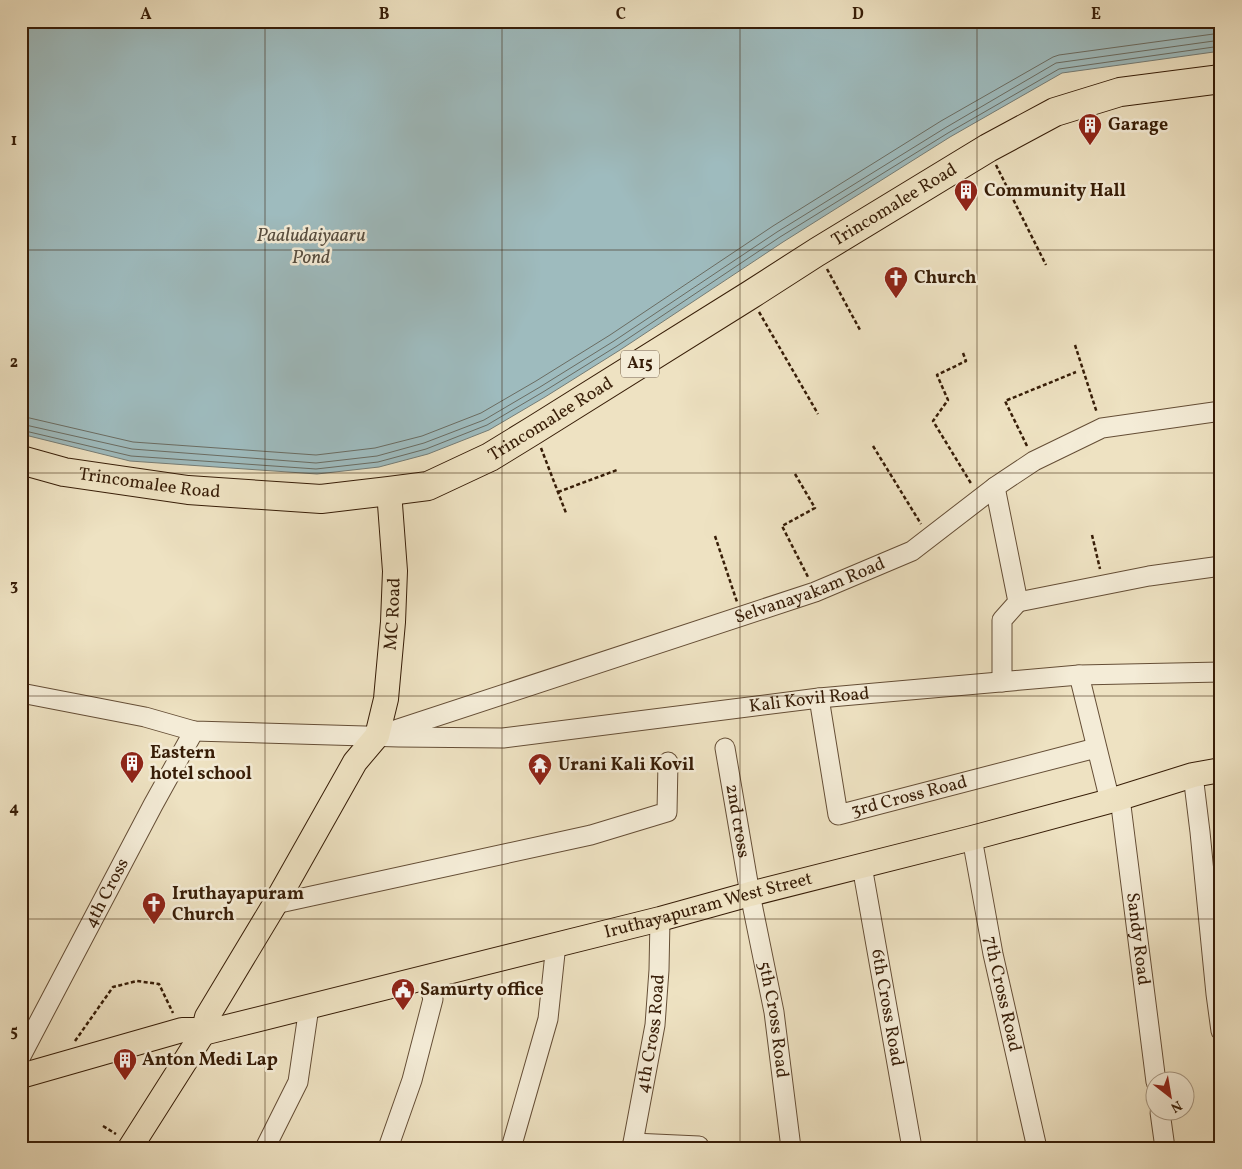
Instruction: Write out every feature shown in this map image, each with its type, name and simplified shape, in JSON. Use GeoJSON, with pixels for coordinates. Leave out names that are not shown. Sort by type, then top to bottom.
{"type":"FeatureCollection","features":[{"type":"Feature","properties":{"kind":"highway","name":"Trincomalee Road"},"geometry":{"type":"LineString","coordinates":[[21,460],[64,472],[188,490],[321,499],[428,486],[490,457],[988,148],[1056,112],[1120,92],[1221,79]]}},
{"type":"Feature","properties":{"kind":"main road","name":"MC Road"},"geometry":{"type":"LineString","coordinates":[[388,737],[386,699],[393,622],[395,571],[389,492]]}},
{"type":"Feature","properties":{"kind":"main road"},"geometry":{"type":"LineString","coordinates":[[130,1148],[193,1031],[207,1017],[275,904],[355,762],[388,737]]}},
{"type":"Feature","properties":{"kind":"main road","name":"Iruthayapuram West Street"},"geometry":{"type":"LineString","coordinates":[[21,1076],[193,1031],[309,1007],[426,976],[660,919],[750,894],[972,838],[1115,799],[1193,775],[1221,770]]}},
{"type":"Feature","properties":{"kind":"street","name":"Selvanayakam Road"},"geometry":{"type":"LineString","coordinates":[[21,693],[145,717],[194,732],[388,737],[815,592],[912,551],[988,493],[1034,461],[1102,428],[1221,412]]}},
{"type":"Feature","properties":{"kind":"street"},"geometry":{"type":"LineString","coordinates":[[988,493],[1018,602]]}},
{"type":"Feature","properties":{"kind":"street"},"geometry":{"type":"LineString","coordinates":[[1002,682],[1002,620],[1018,602],[1149,576],[1221,566]]}},
{"type":"Feature","properties":{"kind":"street","name":"Kali Kovil Road"},"geometry":{"type":"LineString","coordinates":[[388,737],[502,738],[819,698],[1079,675],[1221,672]]}},
{"type":"Feature","properties":{"kind":"street"},"geometry":{"type":"LineString","coordinates":[[1079,675],[1096,748],[1115,799]]}},
{"type":"Feature","properties":{"kind":"street","name":"3rd Cross Road"},"geometry":{"type":"LineString","coordinates":[[819,698],[838,815],[1096,748]]}},
{"type":"Feature","properties":{"kind":"street","name":"4th Cross"},"geometry":{"type":"LineString","coordinates":[[21,1056],[153,805],[194,732]]}},
{"type":"Feature","properties":{"kind":"street","name":"2nd cross"},"geometry":{"type":"LineString","coordinates":[[725,748],[750,894]]}},
{"type":"Feature","properties":{"kind":"street"},"geometry":{"type":"LineString","coordinates":[[275,904],[591,835],[667,812],[668,762]]}},
{"type":"Feature","properties":{"kind":"street"},"geometry":{"type":"LineString","coordinates":[[1193,775],[1215,923],[1221,1031]]}},
{"type":"Feature","properties":{"kind":"street","name":"Sandy Road"},"geometry":{"type":"LineString","coordinates":[[1115,799],[1155,1072]]}},
{"type":"Feature","properties":{"kind":"street","name":"7th Cross Road"},"geometry":{"type":"LineString","coordinates":[[972,838],[993,954],[1037,1148]]}},
{"type":"Feature","properties":{"kind":"street","name":"6th Cross Road"},"geometry":{"type":"LineString","coordinates":[[862,866],[912,1148]]}},
{"type":"Feature","properties":{"kind":"street","name":"5th Cross Road"},"geometry":{"type":"LineString","coordinates":[[750,894],[774,1012],[791,1148]]}},
{"type":"Feature","properties":{"kind":"street","name":"4th Cross Road"},"geometry":{"type":"LineString","coordinates":[[632,1145],[655,1025],[660,970],[660,919]]}},
{"type":"Feature","properties":{"kind":"street"},"geometry":{"type":"LineString","coordinates":[[511,1148],[548,1018],[556,944]]}},
{"type":"Feature","properties":{"kind":"street"},"geometry":{"type":"LineString","coordinates":[[388,1148],[412,1080],[433,999],[426,976]]}},
{"type":"Feature","properties":{"kind":"street"},"geometry":{"type":"LineString","coordinates":[[265,1148],[298,1082],[309,1007]]}},
{"type":"Feature","properties":{"kind":"street"},"geometry":{"type":"LineString","coordinates":[[1161,1122],[1165,1148]]}},
{"type":"Feature","properties":{"kind":"street"},"geometry":{"type":"LineString","coordinates":[[632,1145],[699,1146],[699,1148]]}},
{"type":"Feature","properties":{"kind":"path"},"geometry":{"type":"LineString","coordinates":[[988,148],[1046,265]]}},
{"type":"Feature","properties":{"kind":"path"},"geometry":{"type":"LineString","coordinates":[[818,252],[860,330]]}},
{"type":"Feature","properties":{"kind":"path"},"geometry":{"type":"LineString","coordinates":[[750,296],[818,414]]}},
{"type":"Feature","properties":{"kind":"path"},"geometry":{"type":"LineString","coordinates":[[1075,345],[1102,428]]}},
{"type":"Feature","properties":{"kind":"path"},"geometry":{"type":"LineString","coordinates":[[963,354],[966,361],[937,375],[948,400],[933,421],[988,493]]}},
{"type":"Feature","properties":{"kind":"path"},"geometry":{"type":"LineString","coordinates":[[1034,461],[1005,401],[1076,372]]}},
{"type":"Feature","properties":{"kind":"path"},"geometry":{"type":"LineString","coordinates":[[534,430],[566,513]]}},
{"type":"Feature","properties":{"kind":"path"},"geometry":{"type":"LineString","coordinates":[[873,446],[929,538]]}},
{"type":"Feature","properties":{"kind":"path"},"geometry":{"type":"LineString","coordinates":[[558,492],[617,470]]}},
{"type":"Feature","properties":{"kind":"path"},"geometry":{"type":"LineString","coordinates":[[795,474],[816,508],[782,526],[815,592]]}},
{"type":"Feature","properties":{"kind":"path"},"geometry":{"type":"LineString","coordinates":[[1092,535],[1104,585]]}},
{"type":"Feature","properties":{"kind":"path"},"geometry":{"type":"LineString","coordinates":[[715,536],[742,616]]}},
{"type":"Feature","properties":{"kind":"path"},"geometry":{"type":"LineString","coordinates":[[57,1066],[113,987],[137,981],[159,984],[193,1031]]}},
{"type":"Feature","properties":{"kind":"water","name":"Paaludaiyaaru Pond"},"geometry":{"type":"Polygon","coordinates":[[[21,21],[1221,21],[1221,51],[1062,73],[950,137],[783,242],[620,350],[489,430],[428,454],[379,467],[317,474],[130,461],[21,434],[21,21]]]}},
{"type":"Feature","properties":{"kind":"place","name":"Garage"},"geometry":{"type":"Point","coordinates":[1090,146]}},
{"type":"Feature","properties":{"kind":"place","name":"Community Hall"},"geometry":{"type":"Point","coordinates":[966,212]}},
{"type":"Feature","properties":{"kind":"place","name":"Church"},"geometry":{"type":"Point","coordinates":[896,299]}},
{"type":"Feature","properties":{"kind":"place","name":"Eastern hotel school"},"geometry":{"type":"Point","coordinates":[132,784]}},
{"type":"Feature","properties":{"kind":"place","name":"Urani Kali Kovil"},"geometry":{"type":"Point","coordinates":[540,786]}},
{"type":"Feature","properties":{"kind":"place","name":"Iruthayapuram Church"},"geometry":{"type":"Point","coordinates":[154,925]}},
{"type":"Feature","properties":{"kind":"place","name":"Samurty office"},"geometry":{"type":"Point","coordinates":[403,1011]}},
{"type":"Feature","properties":{"kind":"place","name":"Anton Medi Lap"},"geometry":{"type":"Point","coordinates":[125,1081]}}]}
